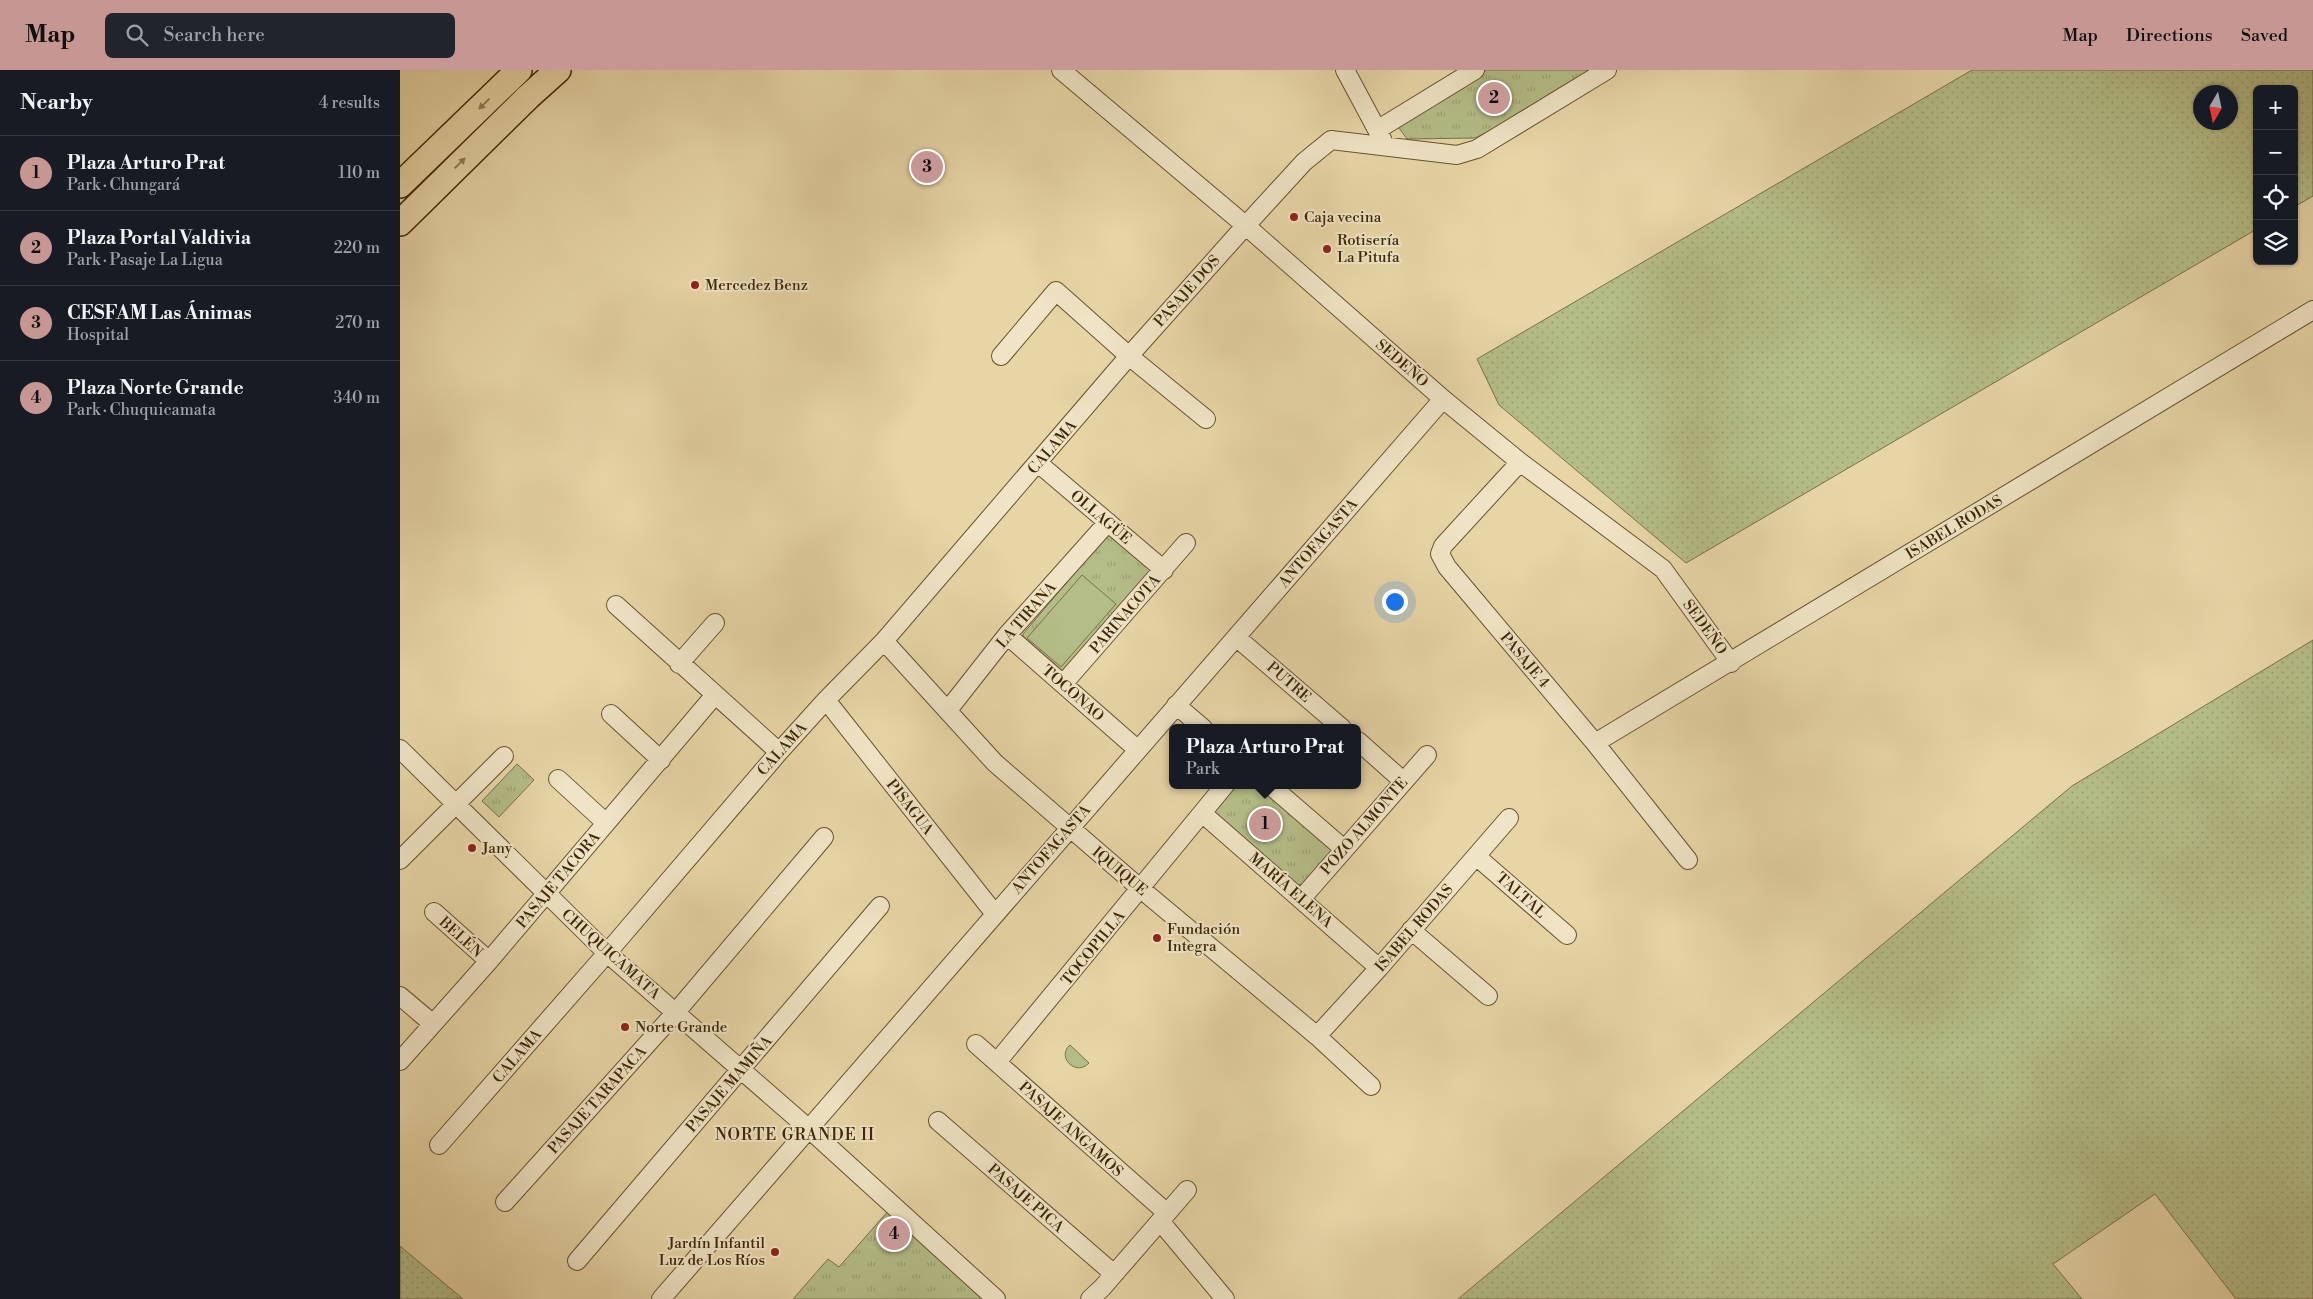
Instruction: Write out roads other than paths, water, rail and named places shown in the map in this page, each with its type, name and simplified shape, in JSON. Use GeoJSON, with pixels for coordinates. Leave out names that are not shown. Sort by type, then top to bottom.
{"type":"FeatureCollection","features":[{"type":"Feature","properties":{"kind":"highway"},"geometry":{"type":"LineString","coordinates":[[400,185],[519,70]]}},
{"type":"Feature","properties":{"kind":"highway"},"geometry":{"type":"LineString","coordinates":[[400,223],[558,70]]}},
{"type":"Feature","properties":{"kind":"highway"},"geometry":{"type":"LineString","coordinates":[[400,195],[426,197]]}},
{"type":"Feature","properties":{"kind":"street","name":"SEDEÑO"},"geometry":{"type":"LineString","coordinates":[[1061,70],[1245,225],[1443,399],[1520,462],[1663,569],[1731,663]]}},
{"type":"Feature","properties":{"kind":"street"},"geometry":{"type":"LineString","coordinates":[[1345,70],[1386,146],[1457,154],[1477,150],[1607,70]]}},
{"type":"Feature","properties":{"kind":"street"},"geometry":{"type":"LineString","coordinates":[[1377,130],[1475,70]]}},
{"type":"Feature","properties":{"kind":"street","name":"PASAJE DOS"},"geometry":{"type":"LineString","coordinates":[[1129,356],[1245,225],[1304,162],[1331,140],[1386,146]]}},
{"type":"Feature","properties":{"kind":"street"},"geometry":{"type":"LineString","coordinates":[[1001,356],[1056,292],[1206,420]]}},
{"type":"Feature","properties":{"kind":"street","name":"ISABEL RODAS"},"geometry":{"type":"LineString","coordinates":[[1595,743],[1731,663],[2313,310]]}},
{"type":"Feature","properties":{"kind":"street","name":"CALAMA"},"geometry":{"type":"LineString","coordinates":[[439,1145],[608,953],[778,752],[884,641],[1129,356]]}},
{"type":"Feature","properties":{"kind":"street","name":"ANTOFAGASTA"},"geometry":{"type":"LineString","coordinates":[[661,1299],[1443,399]]}},
{"type":"Feature","properties":{"kind":"street","name":"PASAJE 4"},"geometry":{"type":"LineString","coordinates":[[1520,462],[1443,546],[1440,554],[1446,567],[1595,743],[1688,860]]}},
{"type":"Feature","properties":{"kind":"street","name":"OLLAGÜE"},"geometry":{"type":"LineString","coordinates":[[1038,464],[1164,570]]}},
{"type":"Feature","properties":{"kind":"street","name":"LA TIRANA"},"geometry":{"type":"LineString","coordinates":[[948,710],[1008,635],[1108,522]]}},
{"type":"Feature","properties":{"kind":"street","name":"PARINACOTA"},"geometry":{"type":"LineString","coordinates":[[1063,684],[1186,543]]}},
{"type":"Feature","properties":{"kind":"street"},"geometry":{"type":"LineString","coordinates":[[616,605],[714,696],[778,752]]}},
{"type":"Feature","properties":{"kind":"street"},"geometry":{"type":"LineString","coordinates":[[679,664],[715,623]]}},
{"type":"Feature","properties":{"kind":"street","name":"TOCONAO"},"geometry":{"type":"LineString","coordinates":[[1008,635],[1138,750]]}},
{"type":"Feature","properties":{"kind":"street","name":"PUTRE"},"geometry":{"type":"LineString","coordinates":[[1236,637],[1337,724]]}},
{"type":"Feature","properties":{"kind":"street","name":"IQUIQUE"},"geometry":{"type":"LineString","coordinates":[[884,641],[995,763],[1069,828],[1317,1036],[1371,1086]]}},
{"type":"Feature","properties":{"kind":"street","name":"PASAJE TACORA"},"geometry":{"type":"LineString","coordinates":[[400,1061],[489,962],[714,696]]}},
{"type":"Feature","properties":{"kind":"street","name":"PISAGUA"},"geometry":{"type":"LineString","coordinates":[[826,700],[995,914]]}},
{"type":"Feature","properties":{"kind":"street"},"geometry":{"type":"LineString","coordinates":[[1176,705],[1198,724]]}},
{"type":"Feature","properties":{"kind":"street"},"geometry":{"type":"LineString","coordinates":[[611,714],[661,760]]}},
{"type":"Feature","properties":{"kind":"street"},"geometry":{"type":"LineString","coordinates":[[1361,744],[1404,780]]}},
{"type":"Feature","properties":{"kind":"street","name":"CHUQUICAMATA"},"geometry":{"type":"LineString","coordinates":[[400,749],[608,953],[808,1128],[996,1299]]}},
{"type":"Feature","properties":{"kind":"street","name":"POZO ALMONTE"},"geometry":{"type":"LineString","coordinates":[[1302,898],[1427,755]]}},
{"type":"Feature","properties":{"kind":"street"},"geometry":{"type":"LineString","coordinates":[[400,860],[504,756]]}},
{"type":"Feature","properties":{"kind":"street"},"geometry":{"type":"LineString","coordinates":[[558,779],[606,823]]}},
{"type":"Feature","properties":{"kind":"street","name":"TOCOPILLA"},"geometry":{"type":"LineString","coordinates":[[997,1062],[1222,789]]}},
{"type":"Feature","properties":{"kind":"street"},"geometry":{"type":"LineString","coordinates":[[1275,789],[1344,849]]}},
{"type":"Feature","properties":{"kind":"street","name":"MARÍA ELENA"},"geometry":{"type":"LineString","coordinates":[[1202,813],[1302,898],[1379,968]]}},
{"type":"Feature","properties":{"kind":"street","name":"ISABEL RODAS"},"geometry":{"type":"LineString","coordinates":[[1317,1036],[1379,968],[1509,818]]}},
{"type":"Feature","properties":{"kind":"street","name":"PASAJE TARAPACA"},"geometry":{"type":"LineString","coordinates":[[505,1202],[676,1012],[824,837]]}},
{"type":"Feature","properties":{"kind":"street","name":"TALTAL"},"geometry":{"type":"LineString","coordinates":[[1476,856],[1566,935]]}},
{"type":"Feature","properties":{"kind":"street","name":"PASAJE MAMIÑA"},"geometry":{"type":"LineString","coordinates":[[577,1261],[880,906]]}},
{"type":"Feature","properties":{"kind":"street","name":"BELÉN"},"geometry":{"type":"LineString","coordinates":[[434,912],[489,962]]}},
{"type":"Feature","properties":{"kind":"street"},"geometry":{"type":"LineString","coordinates":[[1411,930],[1488,996]]}},
{"type":"Feature","properties":{"kind":"street"},"geometry":{"type":"LineString","coordinates":[[400,996],[433,1024]]}},
{"type":"Feature","properties":{"kind":"street","name":"PASAJE ANGAMOS"},"geometry":{"type":"LineString","coordinates":[[976,1044],[1163,1217],[1225,1299]]}},
{"type":"Feature","properties":{"kind":"street","name":"PASAJE PICA"},"geometry":{"type":"LineString","coordinates":[[938,1121],[1114,1274]]}},
{"type":"Feature","properties":{"kind":"street"},"geometry":{"type":"LineString","coordinates":[[1101,1295],[1114,1274],[1187,1190]]}},
{"type":"Feature","properties":{"kind":"place","name":"Plaza Portal Valdivia"},"geometry":{"type":"Point","coordinates":[1494,98]}},
{"type":"Feature","properties":{"kind":"place","name":"CESFAM Las Ánimas"},"geometry":{"type":"Point","coordinates":[927,167]}},
{"type":"Feature","properties":{"kind":"place","name":"Caja vecina"},"geometry":{"type":"Point","coordinates":[1294,217]}},
{"type":"Feature","properties":{"kind":"place","name":"Rotisería La Pitufa"},"geometry":{"type":"Point","coordinates":[1327,249]}},
{"type":"Feature","properties":{"kind":"place","name":"Mercedez Benz"},"geometry":{"type":"Point","coordinates":[695,285]}},
{"type":"Feature","properties":{"kind":"place","name":"Plaza Arturo Prat"},"geometry":{"type":"Point","coordinates":[1265,824]}},
{"type":"Feature","properties":{"kind":"place","name":"Jany"},"geometry":{"type":"Point","coordinates":[472,848]}},
{"type":"Feature","properties":{"kind":"place","name":"Fundación Integra"},"geometry":{"type":"Point","coordinates":[1157,938]}},
{"type":"Feature","properties":{"kind":"place","name":"Norte Grande"},"geometry":{"type":"Point","coordinates":[625,1027]}},
{"type":"Feature","properties":{"kind":"place","name":"Plaza Norte Grande"},"geometry":{"type":"Point","coordinates":[894,1234]}},
{"type":"Feature","properties":{"kind":"place","name":"Jardín Infantil Luz de Los Ríos"},"geometry":{"type":"Point","coordinates":[775,1252]}},
{"type":"Feature","properties":{"kind":"district","name":"NORTE GRANDE II"},"geometry":{"type":"Point","coordinates":[795,1134]}}]}
